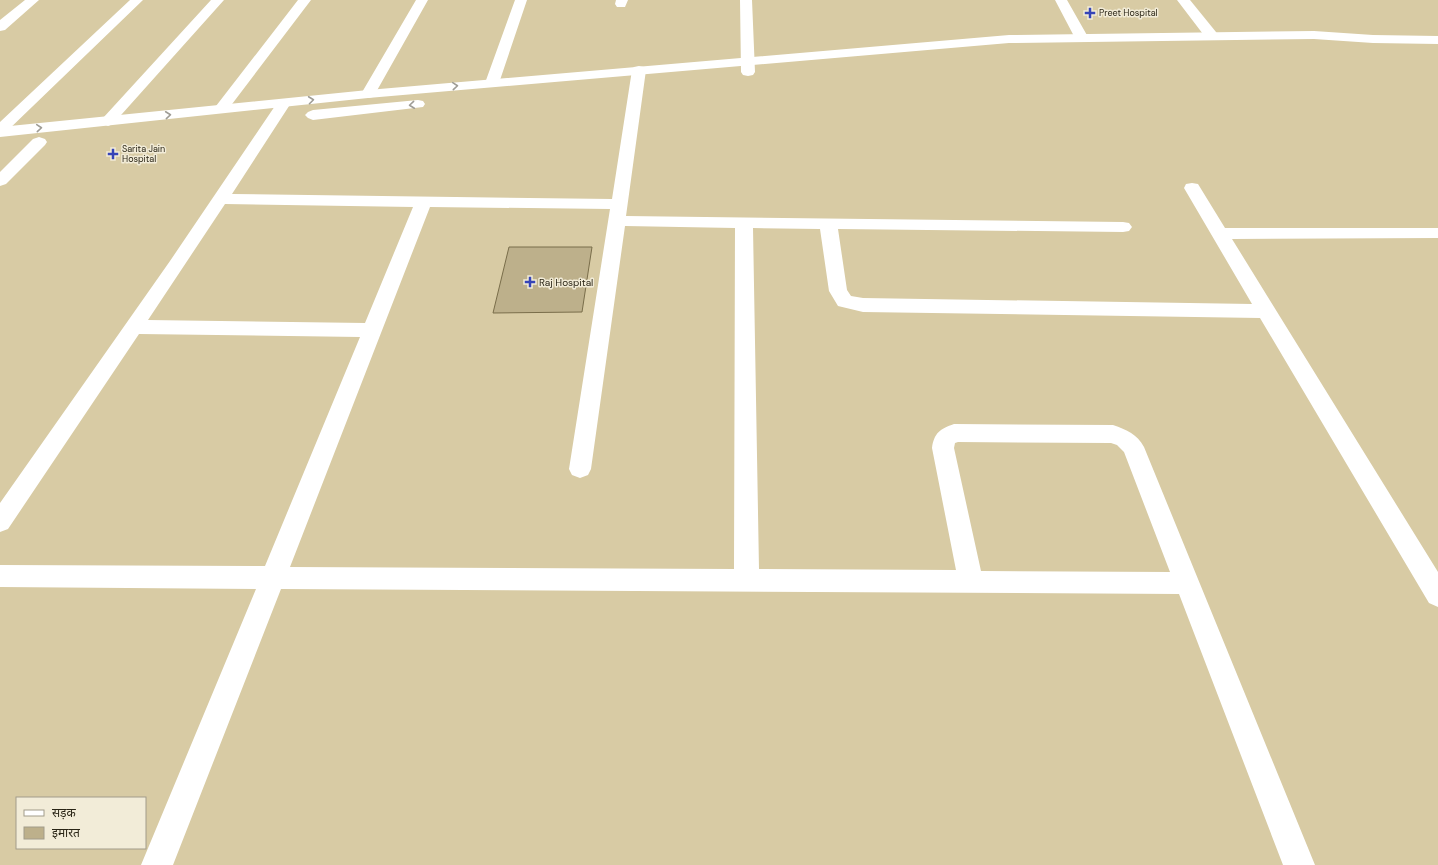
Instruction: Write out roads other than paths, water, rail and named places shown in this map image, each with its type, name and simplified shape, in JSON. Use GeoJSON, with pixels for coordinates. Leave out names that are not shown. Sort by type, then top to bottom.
{"type":"FeatureCollection","features":[{"type":"Feature","properties":{"kind":"street"},"geometry":{"type":"LineString","coordinates":[[0,27],[33,0]]}},
{"type":"Feature","properties":{"kind":"street"},"geometry":{"type":"LineString","coordinates":[[0,131],[137,0]]}},
{"type":"Feature","properties":{"kind":"street"},"geometry":{"type":"LineString","coordinates":[[108,121],[218,0]]}},
{"type":"Feature","properties":{"kind":"street"},"geometry":{"type":"LineString","coordinates":[[221,109],[305,0]]}},
{"type":"Feature","properties":{"kind":"street"},"geometry":{"type":"LineString","coordinates":[[368,94],[422,0]]}},
{"type":"Feature","properties":{"kind":"street"},"geometry":{"type":"LineString","coordinates":[[492,83],[521,0]]}},
{"type":"Feature","properties":{"kind":"street"},"geometry":{"type":"LineString","coordinates":[[746,0],[748,66]]}},
{"type":"Feature","properties":{"kind":"street"},"geometry":{"type":"LineString","coordinates":[[1061,0],[1081,37]]}},
{"type":"Feature","properties":{"kind":"street"},"geometry":{"type":"LineString","coordinates":[[1183,0],[1211,35]]}},
{"type":"Feature","properties":{"kind":"street"},"geometry":{"type":"LineString","coordinates":[[0,131],[221,109],[280,116],[439,102],[638,76],[1013,45],[1081,37],[1314,35],[1373,39],[1438,40]]}},
{"type":"Feature","properties":{"kind":"street"},"geometry":{"type":"LineString","coordinates":[[1013,45],[1341,43],[1373,39]]}},
{"type":"Feature","properties":{"kind":"street"},"geometry":{"type":"LineString","coordinates":[[0,522],[220,199],[280,116],[368,94],[492,83],[638,76]]}},
{"type":"Feature","properties":{"kind":"street"},"geometry":{"type":"LineString","coordinates":[[580,469],[638,76]]}},
{"type":"Feature","properties":{"kind":"street"},"geometry":{"type":"LineString","coordinates":[[0,181],[46,141],[15,144]]}},
{"type":"Feature","properties":{"kind":"street"},"geometry":{"type":"LineString","coordinates":[[1192,188],[1438,596]]}},
{"type":"Feature","properties":{"kind":"street"},"geometry":{"type":"LineString","coordinates":[[220,199],[422,202],[617,212],[744,222],[1123,227]]}},
{"type":"Feature","properties":{"kind":"street"},"geometry":{"type":"LineString","coordinates":[[157,865],[422,202]]}},
{"type":"Feature","properties":{"kind":"street"},"geometry":{"type":"LineString","coordinates":[[744,222],[747,580]]}},
{"type":"Feature","properties":{"kind":"street"},"geometry":{"type":"LineString","coordinates":[[828,223],[838,291],[845,301],[863,305],[1266,311]]}},
{"type":"Feature","properties":{"kind":"street"},"geometry":{"type":"LineString","coordinates":[[1220,234],[1430,233],[1438,251]]}},
{"type":"Feature","properties":{"kind":"street"},"geometry":{"type":"LineString","coordinates":[[134,327],[372,330]]}},
{"type":"Feature","properties":{"kind":"street"},"geometry":{"type":"LineString","coordinates":[[971,582],[943,448],[944,439],[954,433],[1113,434],[1125,439],[1133,447],[1185,583],[1299,865]]}},
{"type":"Feature","properties":{"kind":"street"},"geometry":{"type":"LineString","coordinates":[[0,576],[1185,583]]}},
{"type":"Feature","properties":{"kind":"place","name":"Preet Hospital"},"geometry":{"type":"Point","coordinates":[1090,13]}},
{"type":"Feature","properties":{"kind":"place","name":"Sarita Jain Hospital"},"geometry":{"type":"Point","coordinates":[113,154]}},
{"type":"Feature","properties":{"kind":"place","name":"Raj Hospital"},"geometry":{"type":"Point","coordinates":[530,282]}}]}
